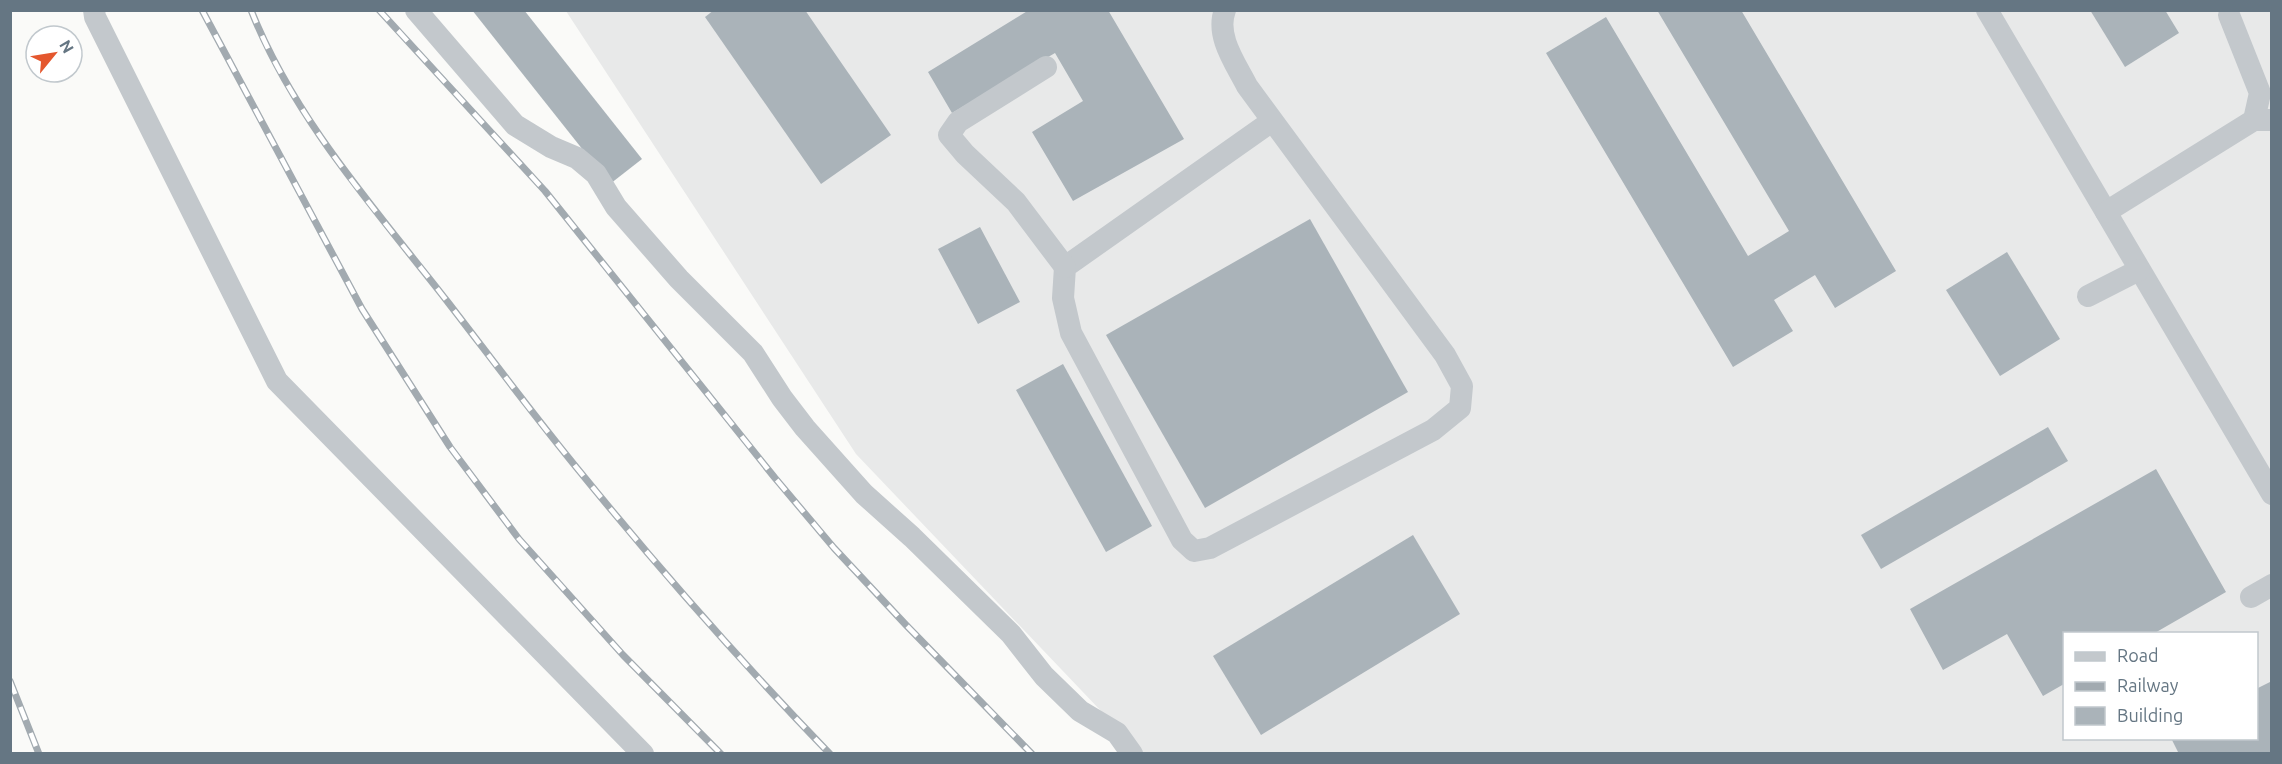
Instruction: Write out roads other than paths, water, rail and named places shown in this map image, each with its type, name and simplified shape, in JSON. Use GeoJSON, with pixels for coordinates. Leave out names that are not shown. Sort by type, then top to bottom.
{"type":"FeatureCollection","features":[{"type":"Feature","properties":{"kind":"street"},"geometry":{"type":"LineString","coordinates":[[94,10],[94,17],[277,381],[643,753]]}},
{"type":"Feature","properties":{"kind":"street"},"geometry":{"type":"LineString","coordinates":[[416,10],[515,125],[551,147],[577,158],[596,174],[616,207],[680,279],[753,353],[782,398],[805,428],[864,494],[912,537],[1011,634],[1044,676],[1080,711],[1117,733],[1132,753]]}},
{"type":"Feature","properties":{"kind":"street"},"geometry":{"type":"LineString","coordinates":[[1046,67],[958,122],[949,135],[965,154],[1016,202],[1065,267],[1063,298],[1071,333],[1182,540],[1194,551],[1210,548],[1433,430],[1460,408],[1462,386],[1445,355],[1247,86],[1225,45],[1222,18],[1225,10]]}},
{"type":"Feature","properties":{"kind":"street"},"geometry":{"type":"LineString","coordinates":[[1987,10],[2271,494]]}},
{"type":"Feature","properties":{"kind":"street"},"geometry":{"type":"LineString","coordinates":[[2106,212],[2263,120],[2260,93],[2229,15]]}},
{"type":"Feature","properties":{"kind":"street"},"geometry":{"type":"LineString","coordinates":[[1065,267],[1272,122]]}},
{"type":"Feature","properties":{"kind":"street"},"geometry":{"type":"LineString","coordinates":[[2088,296],[2139,270]]}},
{"type":"Feature","properties":{"kind":"street"},"geometry":{"type":"LineString","coordinates":[[2251,597],[2271,585]]}},
{"type":"Feature","properties":{"kind":"railway"},"geometry":{"type":"LineString","coordinates":[[202,10],[362,309],[450,447],[519,539],[623,655],[721,754]]}},
{"type":"Feature","properties":{"kind":"railway"},"geometry":{"type":"LineString","coordinates":[[251,10],[290,89],[313,126],[365,198],[547,431],[611,509],[734,651],[830,754]]}},
{"type":"Feature","properties":{"kind":"railway"},"geometry":{"type":"LineString","coordinates":[[379,10],[545,191],[775,478],[834,548],[1032,754]]}},
{"type":"Feature","properties":{"kind":"railway"},"geometry":{"type":"LineString","coordinates":[[10,681],[39,754]]}}]}
